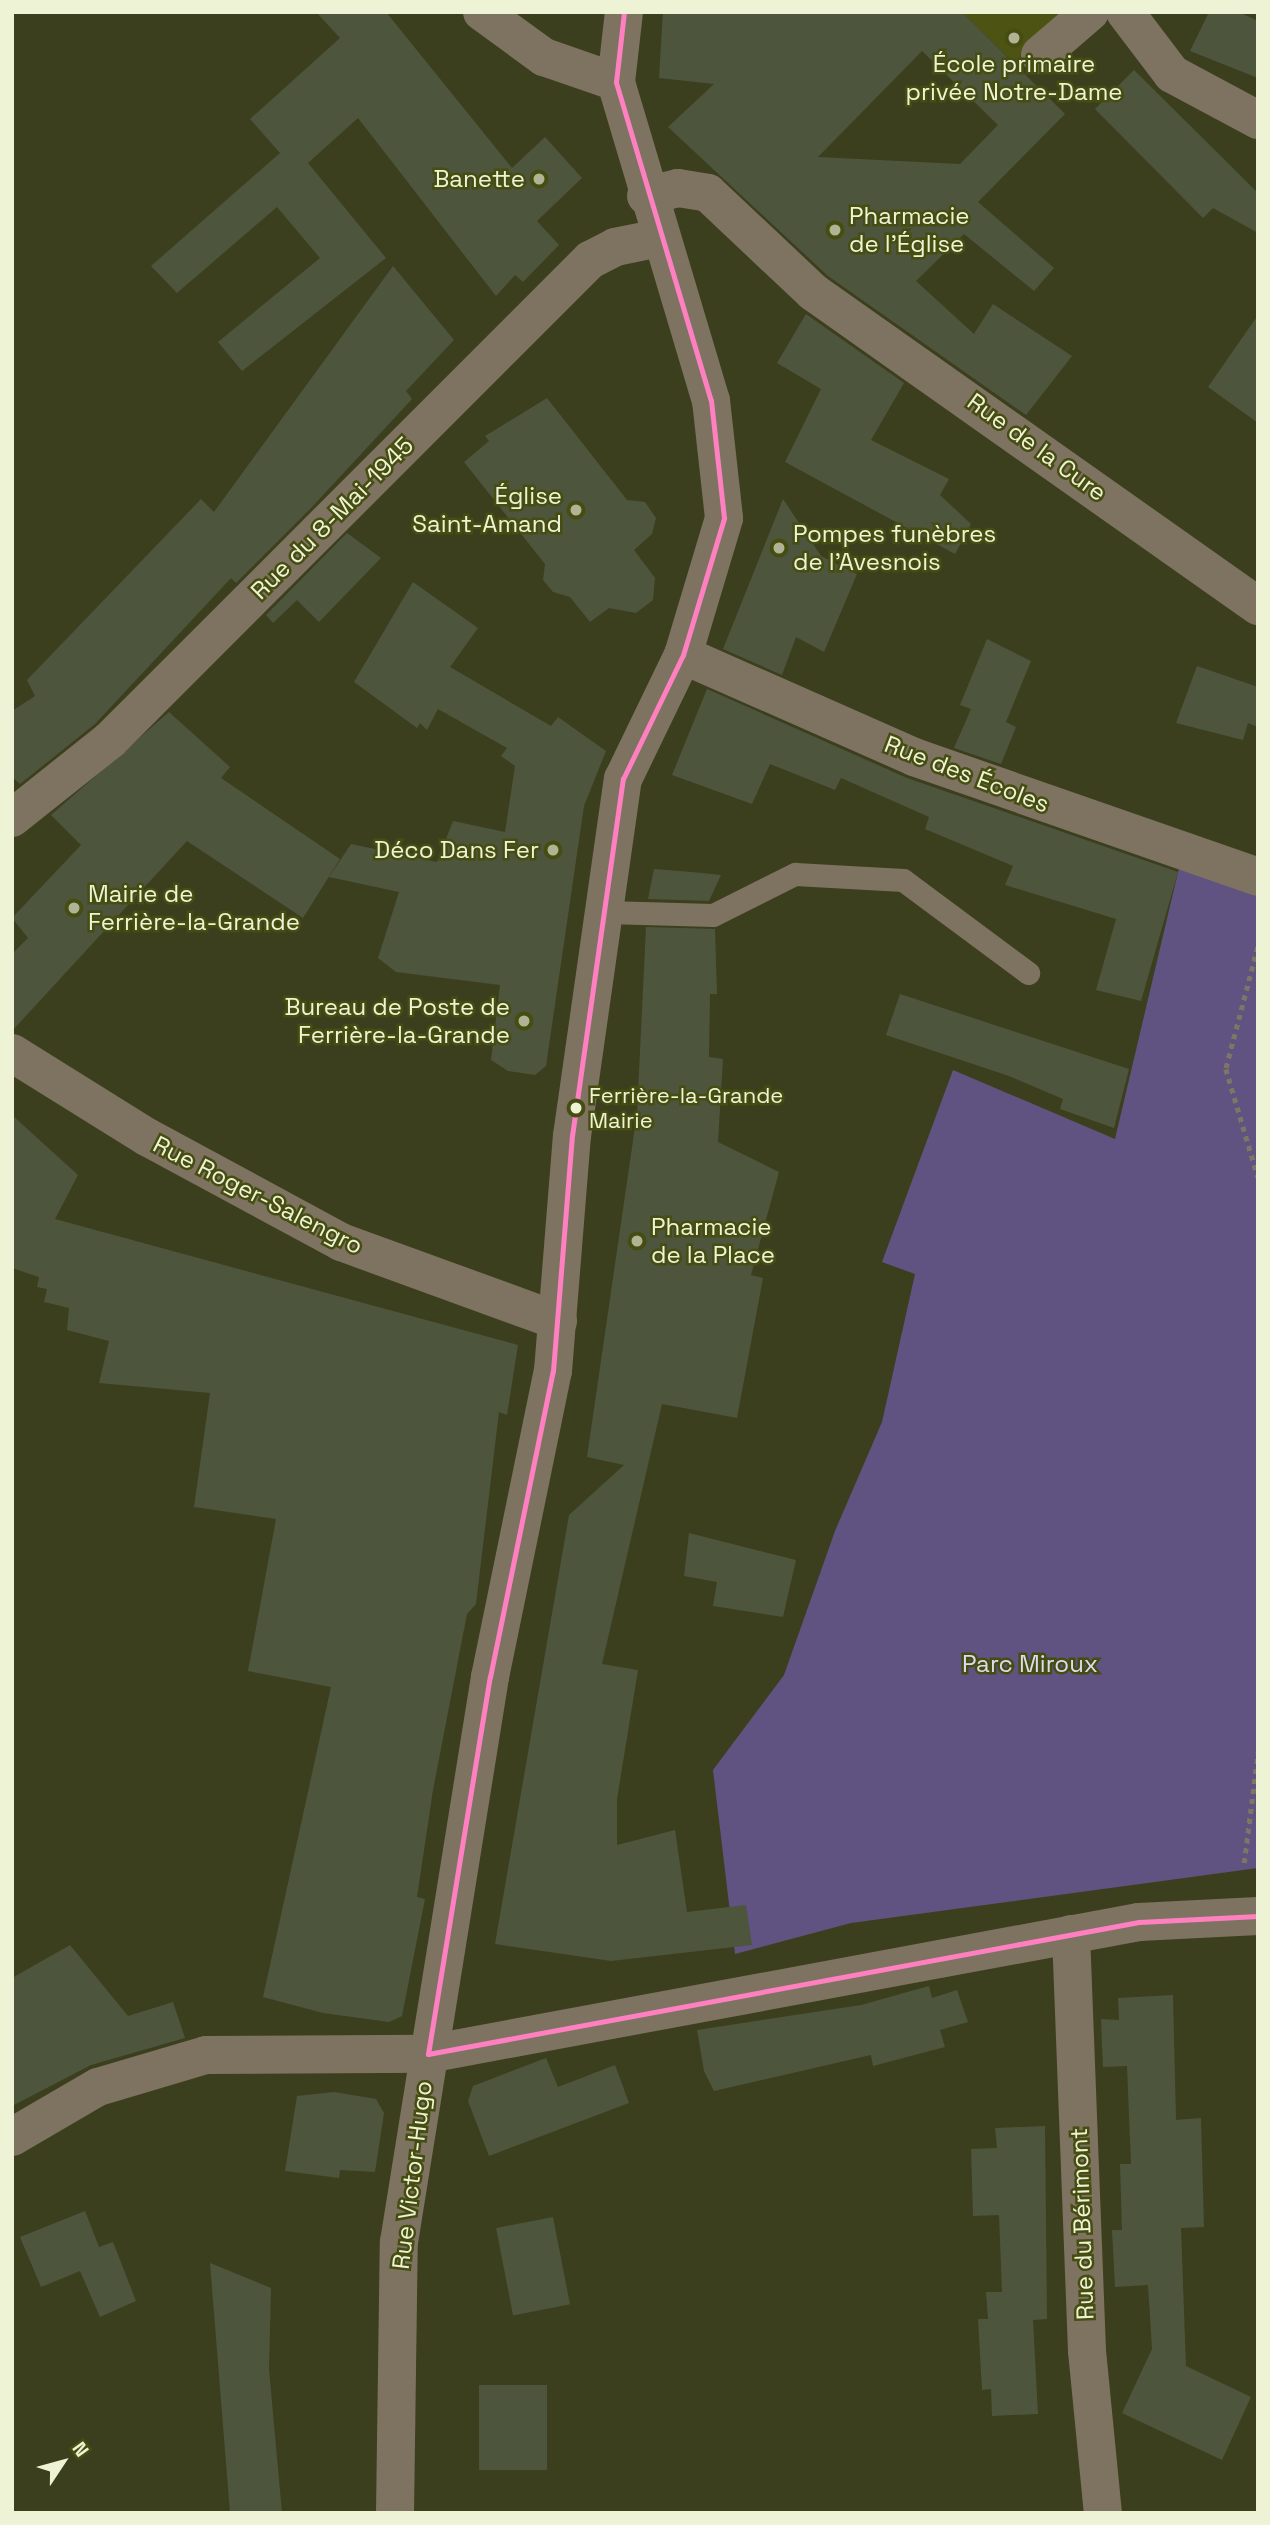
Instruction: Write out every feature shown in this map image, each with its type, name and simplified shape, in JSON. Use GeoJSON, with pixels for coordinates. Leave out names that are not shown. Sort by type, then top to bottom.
{"type":"FeatureCollection","features":[{"type":"Feature","properties":{"kind":"street"},"geometry":{"type":"LineString","coordinates":[[482,12],[544,57],[616,82],[624,12]]}},
{"type":"Feature","properties":{"kind":"street"},"geometry":{"type":"LineString","coordinates":[[1040,55],[1090,12]]}},
{"type":"Feature","properties":{"kind":"street"},"geometry":{"type":"LineString","coordinates":[[1125,12],[1172,74],[1258,120]]}},
{"type":"Feature","properties":{"kind":"street","name":"Rue Victor-Hugo"},"geometry":{"type":"LineString","coordinates":[[395,2513],[399,2242],[428,2054],[558,1321],[572,1136],[623,779],[683,656],[724,518],[711,401],[646,196],[616,82]]}},
{"type":"Feature","properties":{"kind":"street","name":"Rue de la Cure"},"geometry":{"type":"LineString","coordinates":[[646,196],[678,188],[708,193],[813,292],[1258,606]]}},
{"type":"Feature","properties":{"kind":"street","name":"Rue du 8-Mai-1945"},"geometry":{"type":"LineString","coordinates":[[12,818],[110,740],[590,260],[660,238]]}},
{"type":"Feature","properties":{"kind":"street","name":"Rue des Écoles"},"geometry":{"type":"LineString","coordinates":[[683,656],[914,757],[1258,877]]}},
{"type":"Feature","properties":{"kind":"street","name":"Rue Roger-Salengro"},"geometry":{"type":"LineString","coordinates":[[12,1053],[146,1137],[341,1242],[558,1321]]}},
{"type":"Feature","properties":{"kind":"street"},"geometry":{"type":"LineString","coordinates":[[12,2137],[98,2087],[206,2055],[428,2054],[1139,1922],[1258,1916]]}},
{"type":"Feature","properties":{"kind":"street","name":"Rue du Bérimont"},"geometry":{"type":"LineString","coordinates":[[1071,1934],[1087,2351],[1103,2513]]}},
{"type":"Feature","properties":{"kind":"lane"},"geometry":{"type":"LineString","coordinates":[[606,912],[713,915],[795,874],[903,880],[1028,973]]}},
{"type":"Feature","properties":{"kind":"path"},"geometry":{"type":"LineString","coordinates":[[1258,947],[1226,1069],[1258,1177]]}},
{"type":"Feature","properties":{"kind":"path"},"geometry":{"type":"LineString","coordinates":[[1244,1863],[1258,1752]]}},
{"type":"Feature","properties":{"kind":"shaded area","name":"École primaire privée Notre-Dame"},"geometry":{"type":"Polygon","coordinates":[[[962,12],[1066,12],[1014,63],[962,12]]]}},
{"type":"Feature","properties":{"kind":"green space","name":"Parc Miroux"},"geometry":{"type":"Polygon","coordinates":[[[1179,868],[1258,895],[1258,1868],[851,1923],[735,1954],[713,1770],[784,1675],[835,1531],[882,1422],[915,1274],[882,1262],[953,1070],[1115,1139],[1179,868]]]}},
{"type":"Feature","properties":{"kind":"building"},"geometry":{"type":"Polygon","coordinates":[[[316,12],[386,12],[512,168],[545,137],[582,178],[537,221],[559,245],[523,282],[515,275],[496,296],[358,118],[308,163],[386,258],[242,371],[218,342],[320,258],[277,207],[177,293],[151,266],[280,153],[250,119],[340,38],[316,12]]]}},
{"type":"Feature","properties":{"kind":"building"},"geometry":{"type":"Polygon","coordinates":[[[663,12],[962,12],[1065,114],[978,202],[1054,268],[1034,291],[964,234],[916,281],[974,334],[993,304],[1072,356],[1026,415],[828,276],[668,127],[714,84],[659,78],[663,12]],[[922,51],[818,157],[960,164],[998,125],[922,51]]]}},
{"type":"Feature","properties":{"kind":"building"},"geometry":{"type":"Polygon","coordinates":[[[1209,12],[1239,12],[1258,21],[1258,78],[1190,51],[1209,12]]]}},
{"type":"Feature","properties":{"kind":"building"},"geometry":{"type":"Polygon","coordinates":[[[1134,70],[1258,193],[1258,233],[1213,208],[1203,218],[1095,109],[1134,70]]]}},
{"type":"Feature","properties":{"kind":"building"},"geometry":{"type":"Polygon","coordinates":[[[393,266],[454,340],[406,391],[412,399],[312,507],[236,583],[231,578],[95,724],[20,784],[12,777],[12,711],[35,696],[27,680],[201,499],[214,512],[393,266]]]}},
{"type":"Feature","properties":{"kind":"building"},"geometry":{"type":"Polygon","coordinates":[[[806,314],[904,383],[871,440],[949,479],[940,495],[971,524],[955,554],[785,462],[821,389],[777,363],[806,314]]]}},
{"type":"Feature","properties":{"kind":"building"},"geometry":{"type":"Polygon","coordinates":[[[1258,315],[1258,423],[1208,387],[1258,315]]]}},
{"type":"Feature","properties":{"kind":"building","name":"Église Saint-Amand"},"geometry":{"type":"Polygon","coordinates":[[[547,398],[627,500],[645,502],[656,518],[652,534],[634,550],[655,578],[653,600],[636,613],[609,608],[590,622],[570,597],[553,592],[543,580],[545,564],[464,462],[489,441],[485,436],[547,398]]]}},
{"type":"Feature","properties":{"kind":"building"},"geometry":{"type":"Polygon","coordinates":[[[783,499],[821,556],[857,574],[824,652],[796,637],[782,675],[723,649],[783,499]]]}},
{"type":"Feature","properties":{"kind":"building"},"geometry":{"type":"Polygon","coordinates":[[[347,533],[381,558],[319,622],[297,600],[273,623],[266,615],[347,533]]]}},
{"type":"Feature","properties":{"kind":"building"},"geometry":{"type":"Polygon","coordinates":[[[413,582],[478,628],[450,667],[551,726],[558,717],[606,751],[584,806],[546,1066],[535,1075],[508,1071],[491,1060],[500,985],[396,972],[378,958],[399,892],[329,877],[351,844],[437,862],[453,821],[505,832],[515,766],[501,756],[507,748],[438,709],[427,730],[420,723],[417,728],[354,682],[413,582]]]}},
{"type":"Feature","properties":{"kind":"building"},"geometry":{"type":"Polygon","coordinates":[[[987,639],[1031,661],[1006,722],[1016,727],[1001,764],[954,748],[971,709],[960,705],[987,639]]]}},
{"type":"Feature","properties":{"kind":"building"},"geometry":{"type":"Polygon","coordinates":[[[1197,666],[1258,687],[1258,727],[1248,723],[1243,740],[1176,723],[1197,666]]]}},
{"type":"Feature","properties":{"kind":"building"},"geometry":{"type":"Polygon","coordinates":[[[707,689],[907,778],[1178,872],[1141,1001],[1096,990],[1116,919],[1005,885],[1013,866],[925,829],[929,817],[841,778],[835,790],[770,764],[752,804],[672,775],[707,689]]]}},
{"type":"Feature","properties":{"kind":"building"},"geometry":{"type":"Polygon","coordinates":[[[169,712],[230,767],[221,778],[340,859],[303,918],[187,841],[12,1031],[12,954],[28,938],[12,918],[81,845],[51,815],[169,712]]]}},
{"type":"Feature","properties":{"kind":"building"},"geometry":{"type":"Polygon","coordinates":[[[654,869],[721,875],[709,901],[648,899],[654,869]]]}},
{"type":"Feature","properties":{"kind":"building"},"geometry":{"type":"Polygon","coordinates":[[[646,927],[715,929],[717,994],[710,994],[709,1057],[723,1059],[718,1142],[779,1172],[751,1275],[763,1278],[737,1418],[662,1404],[602,1664],[638,1670],[617,1799],[617,1845],[675,1830],[687,1912],[746,1905],[752,1945],[611,1961],[495,1944],[569,1515],[624,1465],[587,1457],[637,1113],[646,927]]]}},
{"type":"Feature","properties":{"kind":"building"},"geometry":{"type":"Polygon","coordinates":[[[900,994],[1129,1069],[1114,1128],[1060,1109],[1063,1099],[1009,1076],[886,1035],[900,994]]]}},
{"type":"Feature","properties":{"kind":"building"},"geometry":{"type":"Polygon","coordinates":[[[12,1115],[78,1175],[55,1219],[518,1345],[507,1415],[499,1412],[476,1604],[467,1614],[433,1790],[417,1897],[425,1899],[402,2016],[389,2022],[323,2013],[263,1997],[331,1687],[248,1671],[276,1519],[194,1507],[210,1393],[99,1383],[109,1341],[67,1330],[69,1308],[44,1302],[47,1289],[37,1287],[39,1277],[12,1268],[12,1115]]]}},
{"type":"Feature","properties":{"kind":"building"},"geometry":{"type":"Polygon","coordinates":[[[689,1533],[796,1560],[783,1617],[713,1606],[717,1582],[684,1576],[689,1533]]]}},
{"type":"Feature","properties":{"kind":"building"},"geometry":{"type":"Polygon","coordinates":[[[70,1945],[128,2016],[173,2002],[185,2038],[91,2065],[12,2106],[12,1978],[70,1945]]]}},
{"type":"Feature","properties":{"kind":"building"},"geometry":{"type":"Polygon","coordinates":[[[929,1986],[932,1998],[957,1990],[968,2022],[940,2030],[945,2047],[873,2066],[871,2055],[714,2091],[704,2071],[697,2030],[861,2005],[929,1986]]]}},
{"type":"Feature","properties":{"kind":"building"},"geometry":{"type":"Polygon","coordinates":[[[1173,1995],[1176,2120],[1201,2118],[1204,2227],[1181,2228],[1186,2366],[1251,2397],[1222,2460],[1122,2413],[1152,2349],[1148,2285],[1115,2287],[1112,2230],[1122,2230],[1120,2164],[1131,2164],[1127,2066],[1103,2067],[1101,2019],[1119,2020],[1118,1998],[1173,1995]]]}},
{"type":"Feature","properties":{"kind":"building"},"geometry":{"type":"Polygon","coordinates":[[[546,2058],[558,2087],[615,2065],[629,2103],[489,2156],[468,2101],[473,2086],[546,2058]]]}},
{"type":"Feature","properties":{"kind":"building"},"geometry":{"type":"Polygon","coordinates":[[[334,2092],[376,2099],[384,2113],[375,2172],[340,2170],[339,2178],[285,2171],[297,2096],[334,2092]]]}},
{"type":"Feature","properties":{"kind":"building"},"geometry":{"type":"Polygon","coordinates":[[[1045,2126],[1047,2319],[1033,2320],[1038,2414],[992,2416],[991,2389],[982,2390],[978,2319],[988,2319],[986,2292],[1002,2292],[999,2215],[973,2216],[971,2149],[997,2148],[995,2128],[1045,2126]]]}},
{"type":"Feature","properties":{"kind":"building"},"geometry":{"type":"Polygon","coordinates":[[[85,2211],[99,2247],[113,2242],[136,2301],[100,2317],[80,2271],[41,2287],[20,2237],[85,2211]]]}},
{"type":"Feature","properties":{"kind":"building"},"geometry":{"type":"Polygon","coordinates":[[[553,2217],[570,2304],[513,2315],[496,2228],[553,2217]]]}},
{"type":"Feature","properties":{"kind":"building"},"geometry":{"type":"Polygon","coordinates":[[[210,2263],[271,2288],[269,2369],[282,2513],[230,2513],[210,2263]]]}},
{"type":"Feature","properties":{"kind":"building"},"geometry":{"type":"Polygon","coordinates":[[[479,2385],[547,2385],[547,2470],[479,2470],[479,2385]]]}},
{"type":"Feature","properties":{"kind":"transit line"},"geometry":{"type":"LineString","coordinates":[[428,2054],[490,1677],[553,1371],[572,1136],[623,779],[683,655],[724,518],[711,401],[616,82],[624,12]]}},
{"type":"Feature","properties":{"kind":"transit line"},"geometry":{"type":"LineString","coordinates":[[428,2054],[1139,1922],[1258,1916]]}},
{"type":"Feature","properties":{"kind":"place","name":"École primaire privée Notre-Dame"},"geometry":{"type":"Point","coordinates":[1014,38]}},
{"type":"Feature","properties":{"kind":"place","name":"Banette"},"geometry":{"type":"Point","coordinates":[539,179]}},
{"type":"Feature","properties":{"kind":"place","name":"Pharmacie de l'Église"},"geometry":{"type":"Point","coordinates":[835,230]}},
{"type":"Feature","properties":{"kind":"place","name":"Église Saint-Amand"},"geometry":{"type":"Point","coordinates":[576,510]}},
{"type":"Feature","properties":{"kind":"place","name":"Pompes funèbres de l'Avesnois"},"geometry":{"type":"Point","coordinates":[779,548]}},
{"type":"Feature","properties":{"kind":"place","name":"Déco Dans Fer"},"geometry":{"type":"Point","coordinates":[553,850]}},
{"type":"Feature","properties":{"kind":"place","name":"Mairie de Ferrière-la-Grande"},"geometry":{"type":"Point","coordinates":[74,908]}},
{"type":"Feature","properties":{"kind":"place","name":"Bureau de Poste de Ferrière-la-Grande"},"geometry":{"type":"Point","coordinates":[524,1021]}},
{"type":"Feature","properties":{"kind":"place","name":"Ferrière-la-Grande Mairie"},"geometry":{"type":"Point","coordinates":[576,1108]}},
{"type":"Feature","properties":{"kind":"place","name":"Pharmacie de la Place"},"geometry":{"type":"Point","coordinates":[637,1241]}}]}
